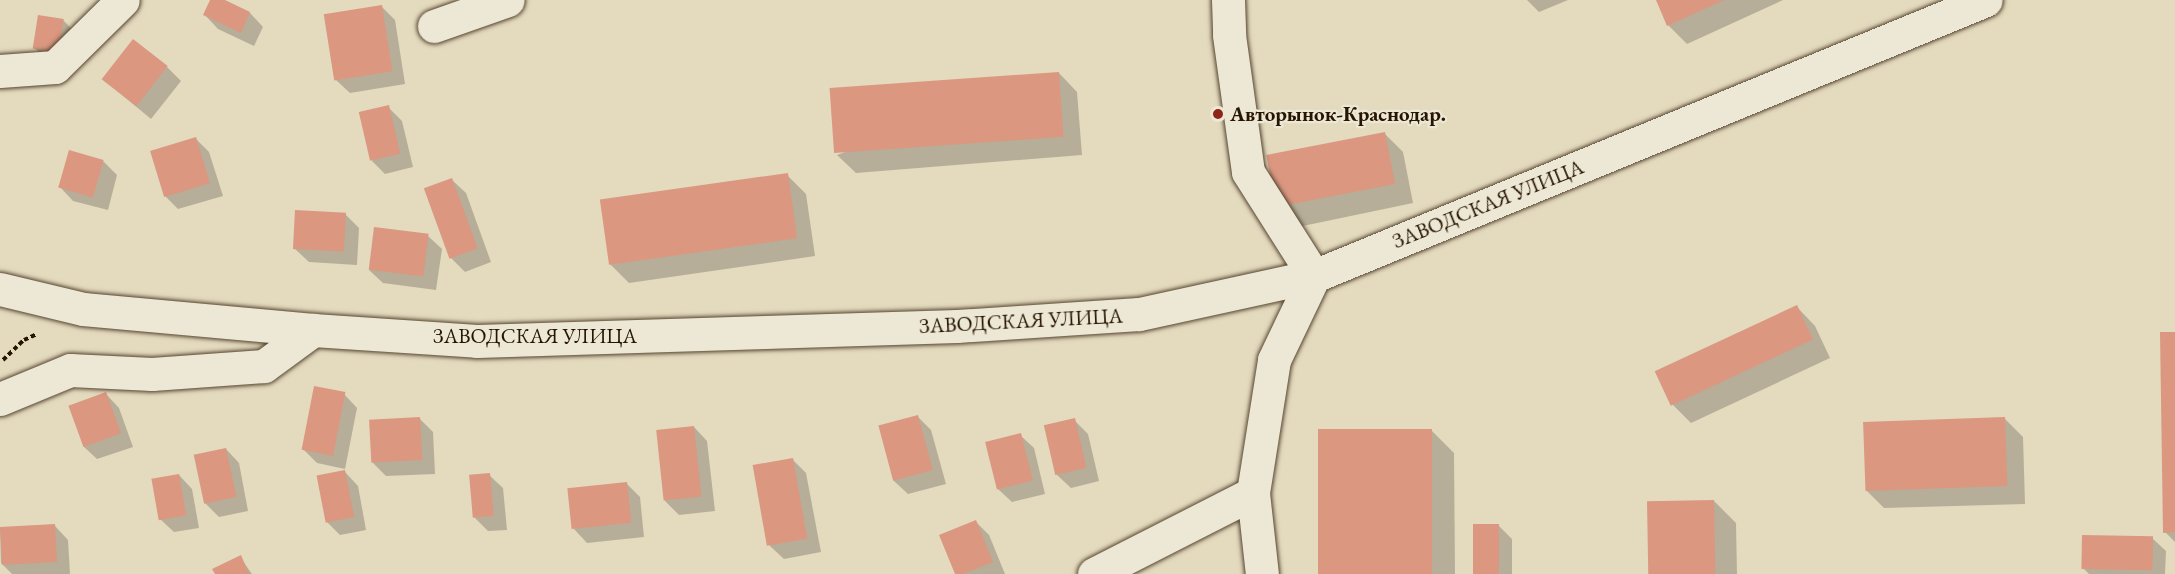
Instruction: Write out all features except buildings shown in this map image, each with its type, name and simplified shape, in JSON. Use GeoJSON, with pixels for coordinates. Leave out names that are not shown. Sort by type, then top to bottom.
{"type":"FeatureCollection","features":[{"type":"Feature","properties":{"kind":"street"},"geometry":{"type":"LineString","coordinates":[[0,71],[55,67],[123,0]]}},
{"type":"Feature","properties":{"kind":"street"},"geometry":{"type":"LineString","coordinates":[[434,26],[507,0]]}},
{"type":"Feature","properties":{"kind":"street"},"geometry":{"type":"LineString","coordinates":[[1228,0],[1229,35],[1248,172],[1314,276],[1275,360],[1253,493],[1262,574]]}},
{"type":"Feature","properties":{"kind":"street","name":"ЗАВОДСКАЯ УЛИЦА"},"geometry":{"type":"LineString","coordinates":[[0,289],[83,309],[313,330],[477,341],[957,326],[1139,314],[1314,276],[1986,0]]}},
{"type":"Feature","properties":{"kind":"street"},"geometry":{"type":"LineString","coordinates":[[0,399],[70,370],[152,374],[264,366],[313,330]]}},
{"type":"Feature","properties":{"kind":"street"},"geometry":{"type":"LineString","coordinates":[[1094,574],[1253,493]]}},
{"type":"Feature","properties":{"kind":"place","name":"Авторынок-Краснодар."},"geometry":{"type":"Point","coordinates":[1218,114]}}]}
